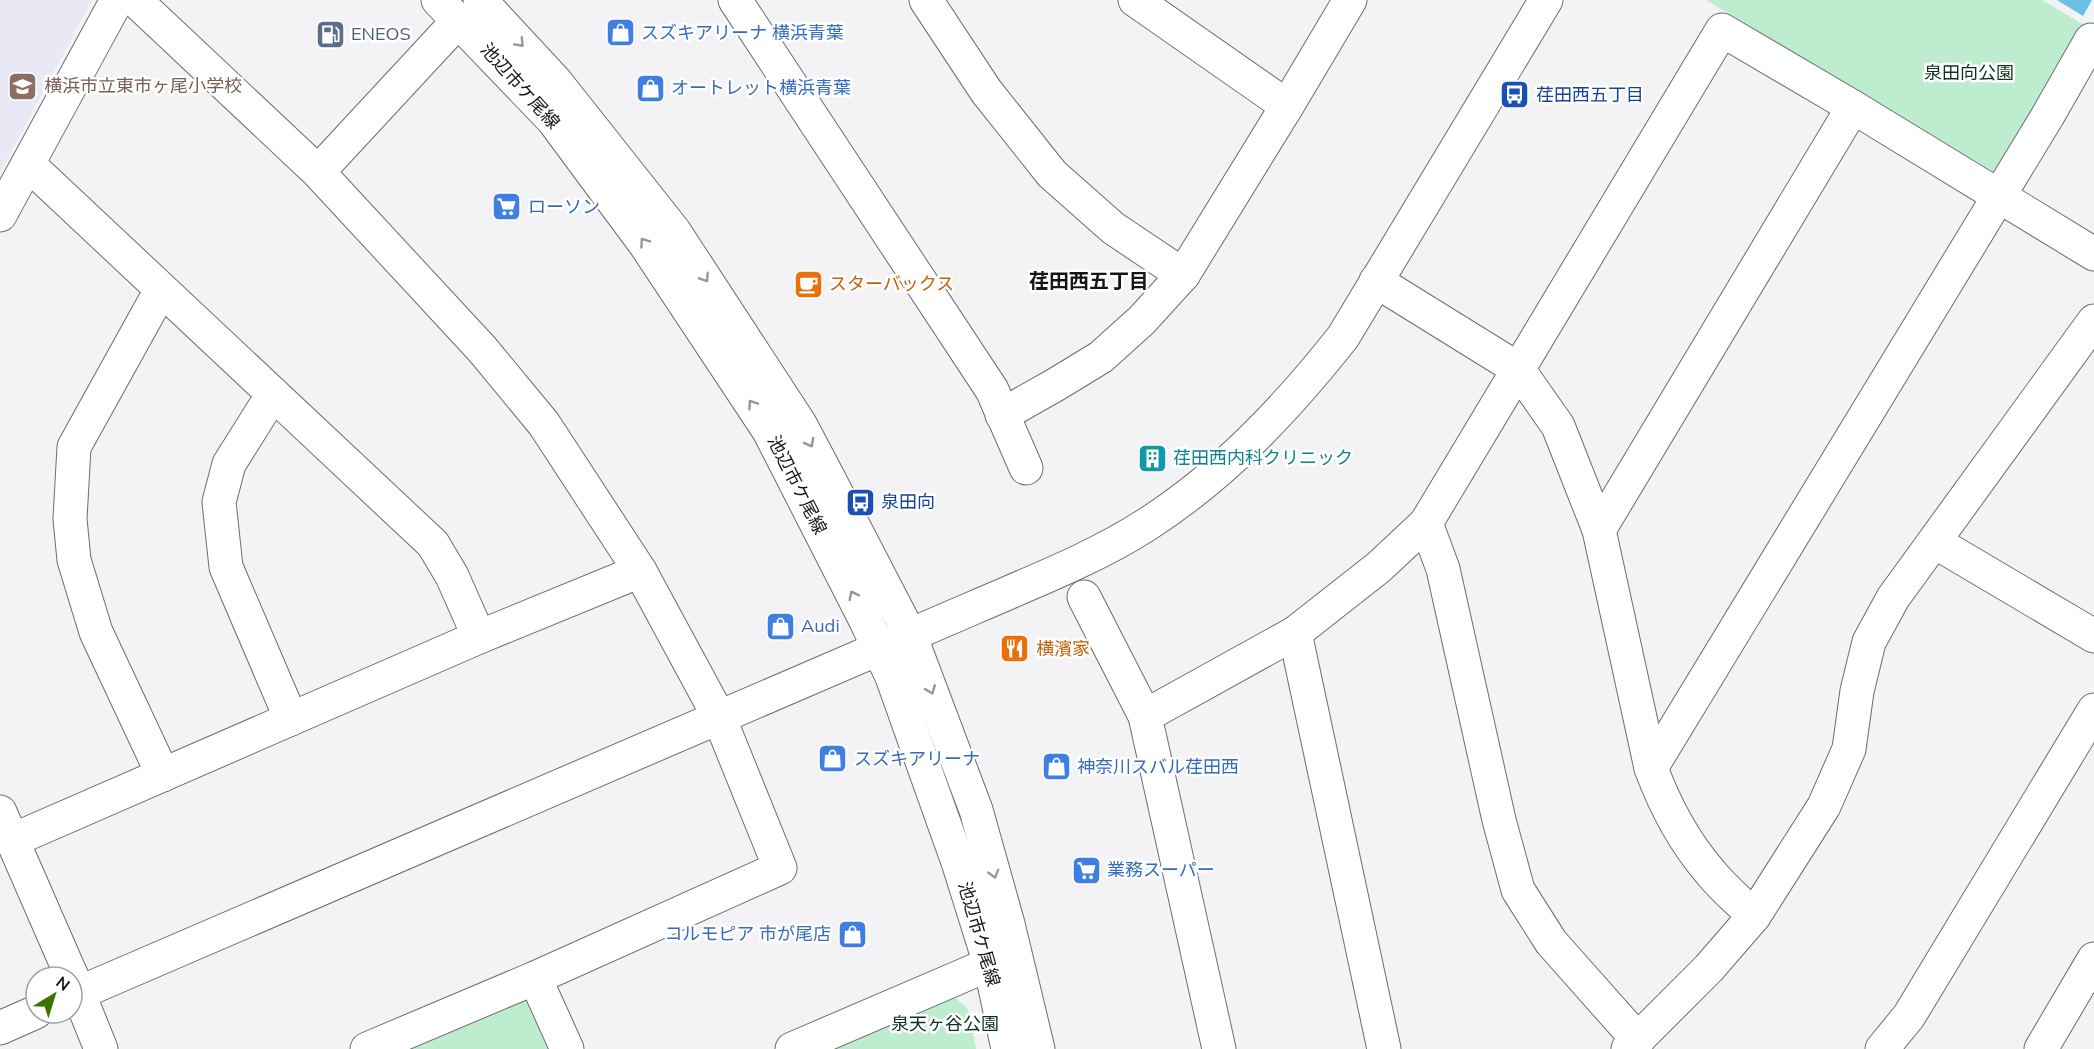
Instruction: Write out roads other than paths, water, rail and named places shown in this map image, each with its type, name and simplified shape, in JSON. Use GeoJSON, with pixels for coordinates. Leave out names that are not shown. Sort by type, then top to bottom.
{"type":"FeatureCollection","features":[{"type":"Feature","properties":{"kind":"street"},"geometry":{"type":"LineString","coordinates":[[0,215],[117,0]]}},
{"type":"Feature","properties":{"kind":"street"},"geometry":{"type":"LineString","coordinates":[[135,0],[318,172],[482,350],[544,424],[640,572],[718,717],[780,868],[535,978],[367,1049]]}},
{"type":"Feature","properties":{"kind":"street"},"geometry":{"type":"LineString","coordinates":[[735,0],[992,390],[1026,468]]}},
{"type":"Feature","properties":{"kind":"street"},"geometry":{"type":"LineString","coordinates":[[926,0],[986,91],[1052,174],[1113,228],[1183,275]]}},
{"type":"Feature","properties":{"kind":"street"},"geometry":{"type":"LineString","coordinates":[[1135,0],[1287,106]]}},
{"type":"Feature","properties":{"kind":"street"},"geometry":{"type":"LineString","coordinates":[[1002,415],[1101,357],[1142,320],[1183,275],[1350,0]]}},
{"type":"Feature","properties":{"kind":"street"},"geometry":{"type":"LineString","coordinates":[[84,982],[718,717],[879,647],[910,636],[1069,566],[1144,526],[1182,500],[1227,464],[1305,386],[1343,337],[1546,0]]}},
{"type":"Feature","properties":{"kind":"street"},"geometry":{"type":"LineString","coordinates":[[318,172],[459,7]]}},
{"type":"Feature","properties":{"kind":"street","name":"池辺市ケ尾線"},"geometry":{"type":"LineString","coordinates":[[459,7],[556,82],[674,231],[800,424],[898,608],[910,636],[976,810],[1008,924],[1038,1049]]}},
{"type":"Feature","properties":{"kind":"street","name":"池辺市ケ尾線"},"geometry":{"type":"LineString","coordinates":[[459,7],[553,120],[658,263],[769,431],[879,647],[901,702],[959,865],[990,963],[1008,1049]]}},
{"type":"Feature","properties":{"kind":"street"},"geometry":{"type":"LineString","coordinates":[[1145,716],[1295,633],[1379,567],[1426,523],[1722,30],[2094,254]]}},
{"type":"Feature","properties":{"kind":"street"},"geometry":{"type":"LineString","coordinates":[[1651,768],[2093,39]]}},
{"type":"Feature","properties":{"kind":"street"},"geometry":{"type":"LineString","coordinates":[[1599,530],[1853,107]]}},
{"type":"Feature","properties":{"kind":"street"},"geometry":{"type":"LineString","coordinates":[[28,164],[433,544],[452,576],[479,637]]}},
{"type":"Feature","properties":{"kind":"street"},"geometry":{"type":"LineString","coordinates":[[1376,281],[1518,369],[1558,426],[1599,530],[1651,768],[1664,803],[1711,874],[1754,916]]}},
{"type":"Feature","properties":{"kind":"street"},"geometry":{"type":"LineString","coordinates":[[161,290],[74,447],[70,519],[74,560],[96,632],[163,774]]}},
{"type":"Feature","properties":{"kind":"street"},"geometry":{"type":"LineString","coordinates":[[1426,523],[1443,569],[1499,820],[1518,890],[1551,942],[1633,1044],[1709,968],[1754,916],[1824,806],[1849,749],[1857,691],[1869,642],[1893,598],[2094,321]]}},
{"type":"Feature","properties":{"kind":"street"},"geometry":{"type":"LineString","coordinates":[[273,394],[230,464],[219,502],[226,567],[291,719]]}},
{"type":"Feature","properties":{"kind":"street"},"geometry":{"type":"LineString","coordinates":[[1935,542],[2094,636]]}},
{"type":"Feature","properties":{"kind":"street"},"geometry":{"type":"LineString","coordinates":[[65,965],[6,826],[163,774],[479,637],[640,572]]}},
{"type":"Feature","properties":{"kind":"street"},"geometry":{"type":"LineString","coordinates":[[1084,597],[1145,716],[1219,1049]]}},
{"type":"Feature","properties":{"kind":"street"},"geometry":{"type":"LineString","coordinates":[[1295,633],[1384,1049]]}},
{"type":"Feature","properties":{"kind":"street"},"geometry":{"type":"LineString","coordinates":[[1882,1049],[1909,1016],[2094,710]]}},
{"type":"Feature","properties":{"kind":"street"},"geometry":{"type":"LineString","coordinates":[[2040,1049],[2094,959]]}},
{"type":"Feature","properties":{"kind":"street"},"geometry":{"type":"LineString","coordinates":[[792,1049],[990,963]]}},
{"type":"Feature","properties":{"kind":"street"},"geometry":{"type":"LineString","coordinates":[[535,978],[567,1049]]}},
{"type":"Feature","properties":{"kind":"street"},"geometry":{"type":"LineString","coordinates":[[84,1009],[101,1049]]}},
{"type":"Feature","properties":{"kind":"street"},"geometry":{"type":"LineString","coordinates":[[0,1028],[24,1017]]}},
{"type":"Feature","properties":{"kind":"water"},"geometry":{"type":"Polygon","coordinates":[[[2057,0],[2092,0],[2083,16],[2057,0]]]}},
{"type":"Feature","properties":{"kind":"place","name":"スズキアリーナ 横浜青葉"},"geometry":{"type":"Point","coordinates":[620,33]}},
{"type":"Feature","properties":{"kind":"place","name":"ENEOS"},"geometry":{"type":"Point","coordinates":[330,34]}},
{"type":"Feature","properties":{"kind":"place","name":"横浜市立東市ヶ尾小学校"},"geometry":{"type":"Point","coordinates":[23,86]}},
{"type":"Feature","properties":{"kind":"place","name":"オートレット横浜青葉"},"geometry":{"type":"Point","coordinates":[650,88]}},
{"type":"Feature","properties":{"kind":"place","name":"荏田西五丁目"},"geometry":{"type":"Point","coordinates":[1515,95]}},
{"type":"Feature","properties":{"kind":"place","name":"ローソン"},"geometry":{"type":"Point","coordinates":[507,207]}},
{"type":"Feature","properties":{"kind":"place","name":"スターバックス"},"geometry":{"type":"Point","coordinates":[808,284]}},
{"type":"Feature","properties":{"kind":"place","name":"荏田西内科クリニック"},"geometry":{"type":"Point","coordinates":[1152,458]}},
{"type":"Feature","properties":{"kind":"place","name":"泉田向"},"geometry":{"type":"Point","coordinates":[860,502]}},
{"type":"Feature","properties":{"kind":"place","name":"Audi"},"geometry":{"type":"Point","coordinates":[780,626]}},
{"type":"Feature","properties":{"kind":"place","name":"横濱家"},"geometry":{"type":"Point","coordinates":[1015,649]}},
{"type":"Feature","properties":{"kind":"place","name":"スズキアリーナ"},"geometry":{"type":"Point","coordinates":[833,759]}},
{"type":"Feature","properties":{"kind":"place","name":"神奈川スバル荏田西"},"geometry":{"type":"Point","coordinates":[1056,767]}},
{"type":"Feature","properties":{"kind":"place","name":"業務スーパー"},"geometry":{"type":"Point","coordinates":[1086,870]}},
{"type":"Feature","properties":{"kind":"place","name":"コルモピア 市が尾店"},"geometry":{"type":"Point","coordinates":[852,934]}},
{"type":"Feature","properties":{"kind":"district","name":"荏田西五丁目"},"geometry":{"type":"Point","coordinates":[1089,281]}},
{"type":"Feature","properties":{"kind":"park label","name":"泉田向公園"},"geometry":{"type":"Point","coordinates":[1969,73]}},
{"type":"Feature","properties":{"kind":"park label","name":"泉天ヶ谷公園"},"geometry":{"type":"Point","coordinates":[945,1024]}}]}
